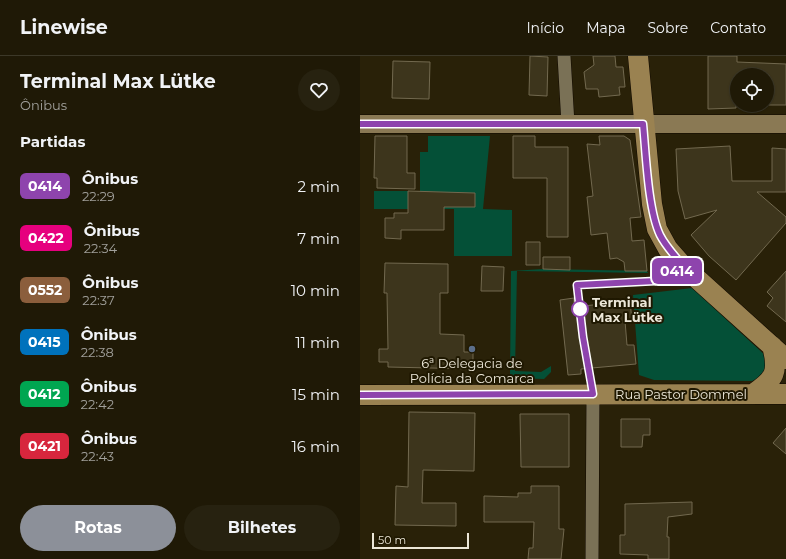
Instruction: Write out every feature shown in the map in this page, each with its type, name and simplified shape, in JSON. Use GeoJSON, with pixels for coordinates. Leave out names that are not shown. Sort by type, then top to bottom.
{"type":"FeatureCollection","features":[{"type":"Feature","properties":{"kind":"main road"},"geometry":{"type":"LineString","coordinates":[[638,56],[643,124],[654,218],[661,237],[668,249],[684,267],[779,352],[776,360],[774,375],[769,384],[753,394]]}},
{"type":"Feature","properties":{"kind":"main road","name":"Rua Pastor Dommel"},"geometry":{"type":"LineString","coordinates":[[360,395],[786,394]]}},
{"type":"Feature","properties":{"kind":"street"},"geometry":{"type":"LineString","coordinates":[[564,56],[568,124]]}},
{"type":"Feature","properties":{"kind":"street"},"geometry":{"type":"LineString","coordinates":[[360,124],[786,124]]}},
{"type":"Feature","properties":{"kind":"street"},"geometry":{"type":"LineString","coordinates":[[592,559],[593,394]]}},
{"type":"Feature","properties":{"kind":"green space"},"geometry":{"type":"Polygon","coordinates":[[[428,136],[490,136],[483,209],[512,210],[512,256],[454,256],[454,209],[374,209],[374,191],[408,191],[420,204],[420,152],[428,152],[428,136]]]}},
{"type":"Feature","properties":{"kind":"green space"},"geometry":{"type":"Polygon","coordinates":[[[543,269],[647,271],[648,273],[517,271],[515,371],[541,372],[551,366],[551,372],[544,379],[510,378],[511,271],[543,269]]]}},
{"type":"Feature","properties":{"kind":"green space"},"geometry":{"type":"Polygon","coordinates":[[[692,288],[767,357],[767,366],[763,375],[752,381],[654,380],[639,375],[633,295],[692,288]]]}},
{"type":"Feature","properties":{"kind":"building"},"geometry":{"type":"Polygon","coordinates":[[[530,56],[548,57],[547,96],[529,95],[530,56]]]}},
{"type":"Feature","properties":{"kind":"building"},"geometry":{"type":"Polygon","coordinates":[[[593,56],[615,56],[616,67],[623,67],[625,87],[619,87],[620,95],[599,97],[598,89],[586,89],[584,72],[594,65],[593,56]]]}},
{"type":"Feature","properties":{"kind":"building"},"geometry":{"type":"Polygon","coordinates":[[[708,56],[737,56],[737,62],[786,64],[786,105],[774,105],[774,68],[730,68],[730,108],[708,109],[708,56]]]}},
{"type":"Feature","properties":{"kind":"building"},"geometry":{"type":"Polygon","coordinates":[[[393,61],[430,62],[429,99],[392,98],[393,61]]]}},
{"type":"Feature","properties":{"kind":"building"},"geometry":{"type":"Polygon","coordinates":[[[375,136],[407,136],[407,173],[415,173],[415,189],[377,188],[377,178],[374,178],[375,136]]]}},
{"type":"Feature","properties":{"kind":"building"},"geometry":{"type":"Polygon","coordinates":[[[513,136],[535,136],[535,147],[568,147],[568,237],[547,237],[547,178],[513,178],[513,136]]]}},
{"type":"Feature","properties":{"kind":"building"},"geometry":{"type":"Polygon","coordinates":[[[599,136],[624,136],[630,140],[641,217],[630,218],[632,241],[644,240],[647,271],[625,271],[624,262],[617,258],[610,259],[607,233],[591,235],[587,197],[593,196],[587,144],[600,145],[599,136]]]}},
{"type":"Feature","properties":{"kind":"building"},"geometry":{"type":"Polygon","coordinates":[[[730,146],[732,181],[772,181],[772,148],[786,149],[786,192],[757,192],[786,217],[786,223],[736,280],[709,256],[691,235],[717,210],[685,219],[678,191],[676,149],[730,146]]]}},
{"type":"Feature","properties":{"kind":"building"},"geometry":{"type":"Polygon","coordinates":[[[408,191],[475,193],[475,207],[444,207],[444,230],[401,230],[401,239],[385,238],[385,218],[394,218],[394,213],[408,213],[408,191]]]}},
{"type":"Feature","properties":{"kind":"building"},"geometry":{"type":"Polygon","coordinates":[[[526,242],[540,242],[540,265],[526,265],[526,242]]]}},
{"type":"Feature","properties":{"kind":"building"},"geometry":{"type":"Polygon","coordinates":[[[543,257],[570,257],[570,270],[543,269],[543,257]]]}},
{"type":"Feature","properties":{"kind":"building"},"geometry":{"type":"Polygon","coordinates":[[[385,263],[448,264],[448,293],[440,293],[440,334],[464,335],[464,352],[473,352],[473,369],[388,367],[388,362],[379,362],[379,349],[388,349],[387,293],[384,293],[385,263]]]}},
{"type":"Feature","properties":{"kind":"building"},"geometry":{"type":"Polygon","coordinates":[[[482,266],[504,267],[503,291],[481,291],[482,266]]]}},
{"type":"Feature","properties":{"kind":"building"},"geometry":{"type":"Polygon","coordinates":[[[786,271],[786,322],[767,306],[773,298],[767,292],[786,271]]]}},
{"type":"Feature","properties":{"kind":"building"},"geometry":{"type":"Polygon","coordinates":[[[574,298],[574,307],[630,301],[632,321],[625,321],[627,345],[634,345],[636,364],[581,369],[581,374],[568,375],[560,300],[574,298]]]}},
{"type":"Feature","properties":{"kind":"building"},"geometry":{"type":"Polygon","coordinates":[[[409,412],[475,413],[474,471],[423,470],[422,503],[456,503],[456,526],[395,525],[396,486],[408,487],[409,412]]]}},
{"type":"Feature","properties":{"kind":"building"},"geometry":{"type":"Polygon","coordinates":[[[520,414],[569,414],[569,467],[521,467],[520,414]]]}},
{"type":"Feature","properties":{"kind":"building"},"geometry":{"type":"Polygon","coordinates":[[[621,419],[650,419],[650,435],[643,435],[642,447],[621,447],[621,419]]]}},
{"type":"Feature","properties":{"kind":"building"},"geometry":{"type":"Polygon","coordinates":[[[786,428],[786,454],[773,443],[786,428]]]}},
{"type":"Feature","properties":{"kind":"building"},"geometry":{"type":"Polygon","coordinates":[[[531,486],[559,486],[559,529],[564,529],[561,559],[528,559],[529,548],[533,548],[534,522],[484,522],[484,496],[518,497],[518,493],[531,493],[531,486]]]}},
{"type":"Feature","properties":{"kind":"building"},"geometry":{"type":"Polygon","coordinates":[[[692,502],[692,514],[668,517],[667,537],[669,537],[669,559],[648,559],[648,555],[620,554],[620,535],[625,535],[625,504],[692,502]]]}},
{"type":"Feature","properties":{"kind":"bus line","name":"0414"},"geometry":{"type":"LineString","coordinates":[[360,124],[643,124],[654,218],[661,237],[668,249],[684,267],[655,281],[577,285],[583,337],[593,394],[360,395]]}},
{"type":"Feature","properties":{"kind":"place","name":"Terminal Max Lütke"},"geometry":{"type":"Point","coordinates":[580,309]}},
{"type":"Feature","properties":{"kind":"place","name":"6ª Delegacia de Polícia da Comarca"},"geometry":{"type":"Point","coordinates":[472,349]}}]}
